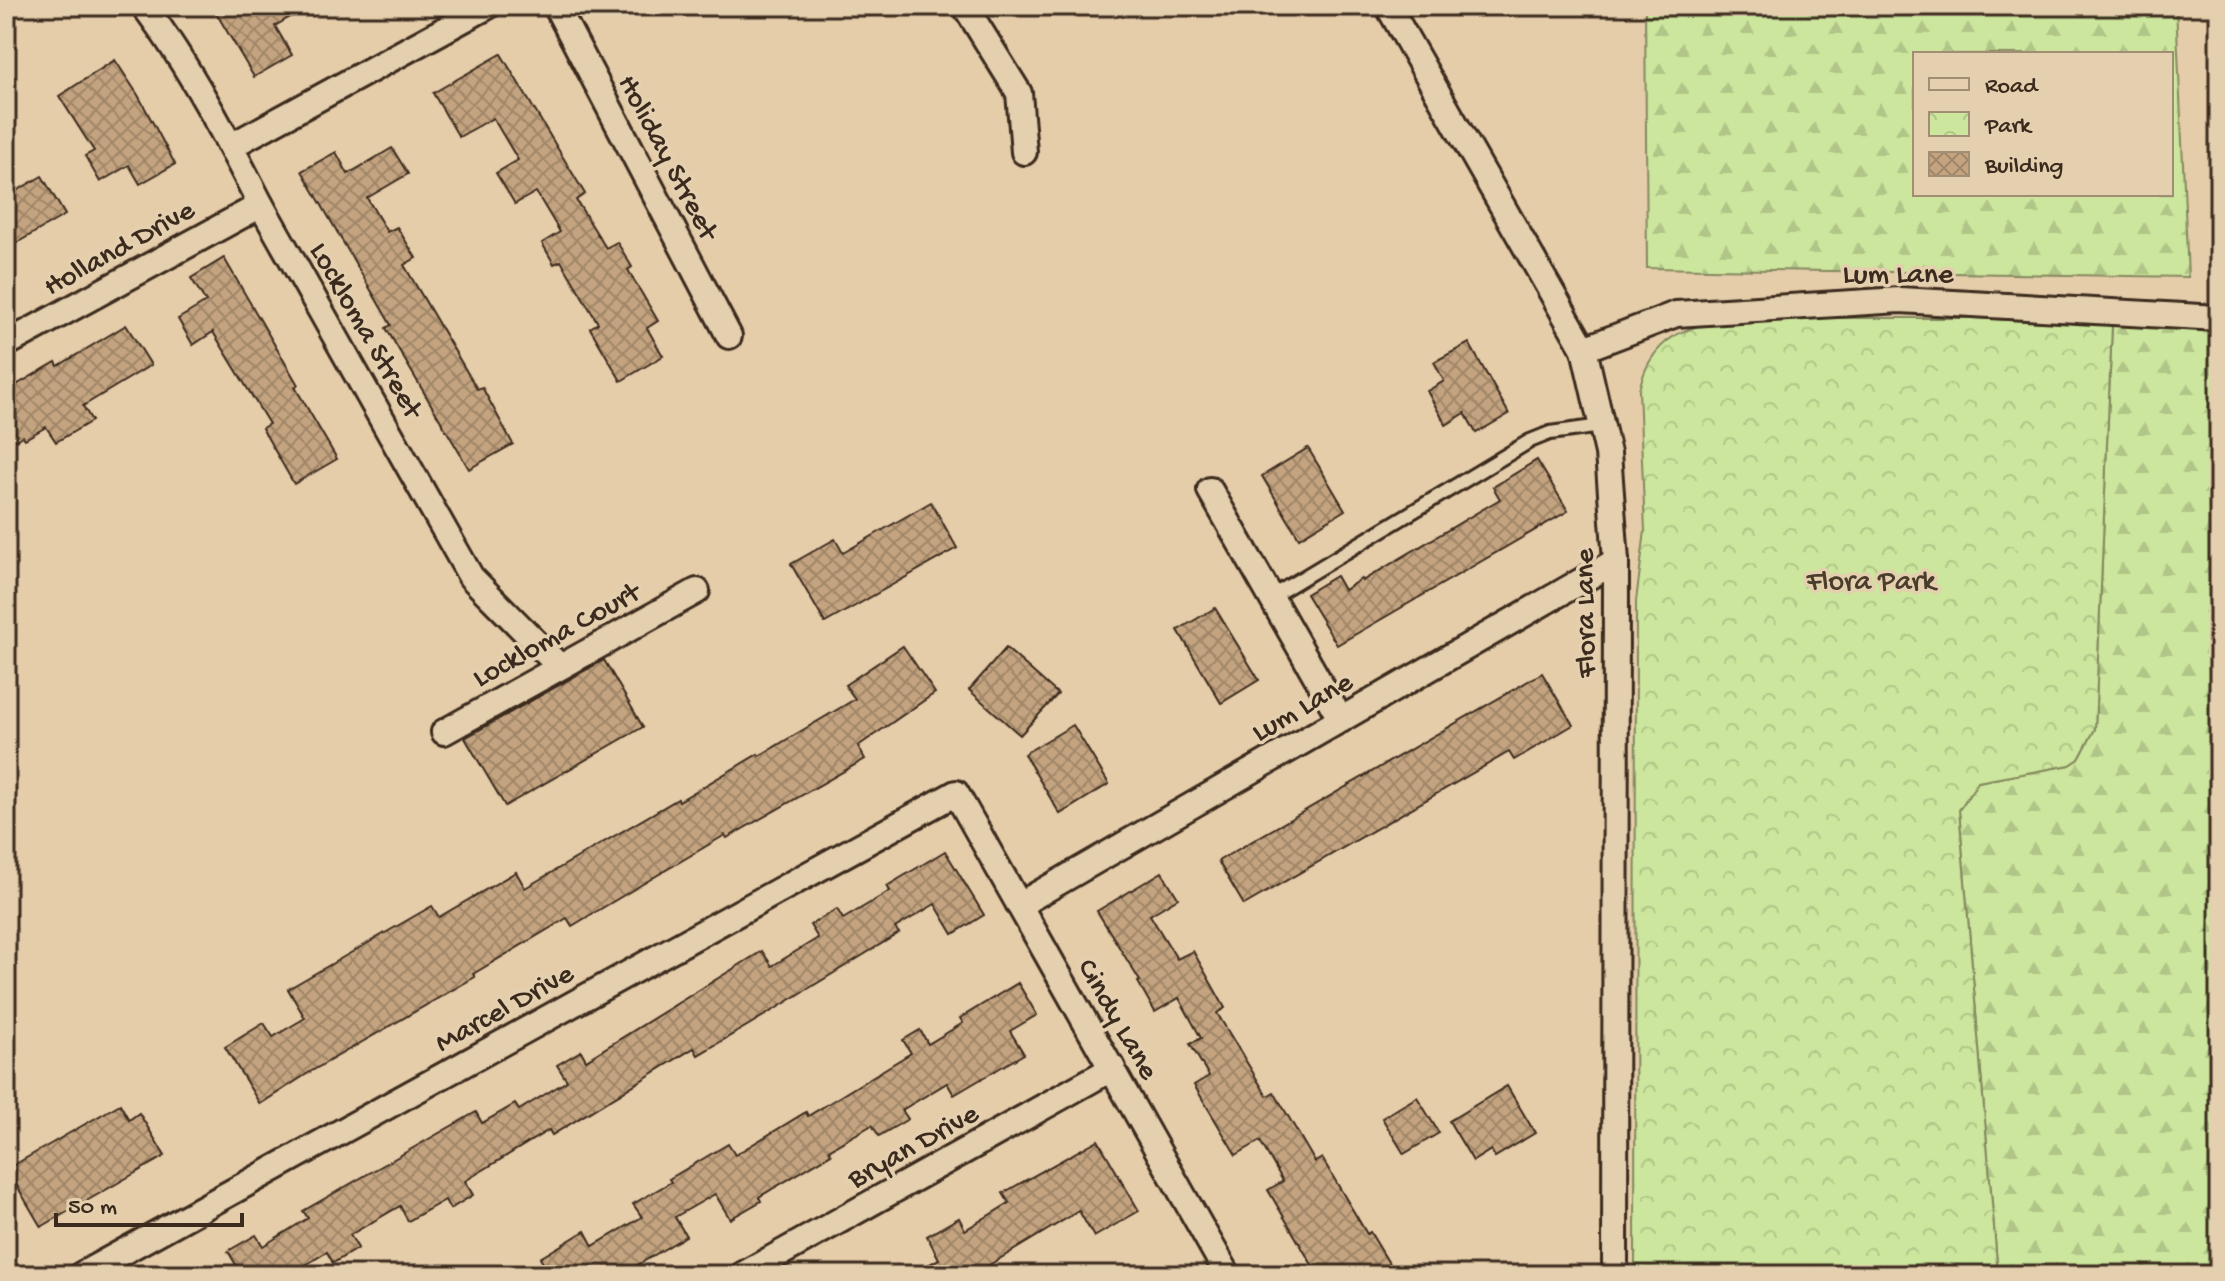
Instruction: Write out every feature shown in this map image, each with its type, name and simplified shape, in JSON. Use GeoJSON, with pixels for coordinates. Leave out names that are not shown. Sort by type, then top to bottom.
{"type":"FeatureCollection","features":[{"type":"Feature","properties":{"kind":"street","name":"Lockloma Street"},"geometry":{"type":"LineString","coordinates":[[144,6],[170,40],[231,146],[261,205],[471,577],[559,666]]}},
{"type":"Feature","properties":{"kind":"street"},"geometry":{"type":"LineString","coordinates":[[231,146],[488,6]]}},
{"type":"Feature","properties":{"kind":"street","name":"Holiday Street"},"geometry":{"type":"LineString","coordinates":[[556,6],[729,336]]}},
{"type":"Feature","properties":{"kind":"street"},"geometry":{"type":"LineString","coordinates":[[965,6],[1019,93],[1024,152]]}},
{"type":"Feature","properties":{"kind":"street","name":"Flora Lane"},"geometry":{"type":"LineString","coordinates":[[1388,6],[1584,349],[1608,453],[1616,561],[1615,1275]]}},
{"type":"Feature","properties":{"kind":"street","name":"Holland Drive"},"geometry":{"type":"LineString","coordinates":[[6,344],[261,205]]}},
{"type":"Feature","properties":{"kind":"street","name":"Lum Lane"},"geometry":{"type":"LineString","coordinates":[[1584,349],[1676,314],[1900,300],[2219,318]]}},
{"type":"Feature","properties":{"kind":"street"},"geometry":{"type":"LineString","coordinates":[[1210,490],[1341,720]]}},
{"type":"Feature","properties":{"kind":"street","name":"Lum Lane"},"geometry":{"type":"LineString","coordinates":[[1019,905],[1616,561]]}},
{"type":"Feature","properties":{"kind":"street","name":"Lockloma Court"},"geometry":{"type":"LineString","coordinates":[[444,732],[697,591]]}},
{"type":"Feature","properties":{"kind":"street","name":"Cindy Lane"},"geometry":{"type":"LineString","coordinates":[[956,793],[1228,1275]]}},
{"type":"Feature","properties":{"kind":"street","name":"Marcel Drive"},"geometry":{"type":"LineString","coordinates":[[81,1275],[956,793]]}},
{"type":"Feature","properties":{"kind":"street","name":"Bryan Drive"},"geometry":{"type":"LineString","coordinates":[[742,1275],[1113,1068]]}},
{"type":"Feature","properties":{"kind":"lane"},"geometry":{"type":"LineString","coordinates":[[1271,597],[1530,441],[1550,433],[1601,426]]}},
{"type":"Feature","properties":{"kind":"green space"},"geometry":{"type":"Polygon","coordinates":[[[1645,6],[2176,6],[2188,277],[1647,268],[1645,6]]]}},
{"type":"Feature","properties":{"kind":"green space"},"geometry":{"type":"Polygon","coordinates":[[[2219,317],[2219,1275],[1998,1275],[1959,810],[1978,782],[2070,765],[2079,759],[2095,729],[2112,325],[2219,317]]]}},
{"type":"Feature","properties":{"kind":"green space","name":"Flora Park"},"geometry":{"type":"Polygon","coordinates":[[[1781,318],[1971,318],[2112,325],[2095,729],[2079,759],[2070,765],[1978,782],[1959,810],[1998,1275],[1635,1275],[1636,601],[1645,531],[1639,390],[1647,366],[1660,348],[1675,336],[1713,323],[1781,318]]]}},
{"type":"Feature","properties":{"kind":"building"},"geometry":{"type":"Polygon","coordinates":[[[212,6],[309,6],[275,26],[292,55],[254,77],[212,6]]]}},
{"type":"Feature","properties":{"kind":"building"},"geometry":{"type":"Polygon","coordinates":[[[501,54],[585,194],[576,200],[606,248],[617,242],[632,267],[628,270],[658,321],[647,328],[663,356],[621,381],[590,328],[598,323],[561,261],[554,264],[542,243],[560,232],[536,192],[515,204],[496,173],[518,160],[493,118],[459,137],[433,93],[501,54]]]}},
{"type":"Feature","properties":{"kind":"building"},"geometry":{"type":"Polygon","coordinates":[[[115,60],[138,95],[175,164],[140,184],[129,165],[100,182],[85,156],[94,151],[59,96],[115,60]]]}},
{"type":"Feature","properties":{"kind":"building"},"geometry":{"type":"Polygon","coordinates":[[[392,148],[408,174],[367,198],[387,232],[397,227],[416,258],[404,265],[477,389],[482,387],[513,444],[469,469],[386,328],[391,325],[302,171],[336,152],[348,174],[392,148]]]}},
{"type":"Feature","properties":{"kind":"building"},"geometry":{"type":"Polygon","coordinates":[[[42,176],[65,215],[6,249],[6,197],[42,176]]]}},
{"type":"Feature","properties":{"kind":"building"},"geometry":{"type":"Polygon","coordinates":[[[224,258],[337,459],[294,484],[262,428],[269,424],[213,332],[193,345],[178,319],[206,302],[191,278],[224,258]]]}},
{"type":"Feature","properties":{"kind":"building"},"geometry":{"type":"Polygon","coordinates":[[[126,325],[151,365],[83,406],[92,421],[56,442],[46,427],[6,446],[6,391],[56,362],[58,366],[126,325]]]}},
{"type":"Feature","properties":{"kind":"building"},"geometry":{"type":"Polygon","coordinates":[[[1469,343],[1509,414],[1476,433],[1465,413],[1446,425],[1427,391],[1444,381],[1434,362],[1469,343]]]}},
{"type":"Feature","properties":{"kind":"building"},"geometry":{"type":"Polygon","coordinates":[[[1308,448],[1345,510],[1299,538],[1262,476],[1308,448]]]}},
{"type":"Feature","properties":{"kind":"building"},"geometry":{"type":"Polygon","coordinates":[[[1537,460],[1568,511],[1337,645],[1306,594],[1336,576],[1344,590],[1362,581],[1500,499],[1493,487],[1537,460]]]}},
{"type":"Feature","properties":{"kind":"building"},"geometry":{"type":"Polygon","coordinates":[[[931,502],[957,548],[825,623],[791,564],[835,539],[843,553],[931,502]]]}},
{"type":"Feature","properties":{"kind":"building"},"geometry":{"type":"Polygon","coordinates":[[[1215,608],[1259,680],[1221,703],[1178,630],[1215,608]]]}},
{"type":"Feature","properties":{"kind":"building"},"geometry":{"type":"Polygon","coordinates":[[[903,646],[935,693],[858,746],[865,759],[727,838],[725,835],[572,926],[567,918],[473,974],[475,977],[260,1104],[225,1047],[264,1023],[273,1037],[305,1018],[288,989],[432,906],[439,917],[516,872],[525,888],[855,699],[845,685],[903,646]]]}},
{"type":"Feature","properties":{"kind":"building"},"geometry":{"type":"Polygon","coordinates":[[[1006,648],[1058,694],[1020,735],[969,690],[1006,648]]]}},
{"type":"Feature","properties":{"kind":"building"},"geometry":{"type":"Polygon","coordinates":[[[604,660],[643,727],[505,806],[465,738],[604,660]]]}},
{"type":"Feature","properties":{"kind":"building"},"geometry":{"type":"Polygon","coordinates":[[[1542,673],[1573,725],[1514,760],[1509,752],[1244,905],[1218,861],[1542,673]]]}},
{"type":"Feature","properties":{"kind":"building"},"geometry":{"type":"Polygon","coordinates":[[[1073,725],[1109,784],[1060,814],[1024,754],[1073,725]]]}},
{"type":"Feature","properties":{"kind":"building"},"geometry":{"type":"Polygon","coordinates":[[[945,851],[984,915],[953,934],[935,904],[895,928],[899,933],[698,1055],[694,1048],[552,1135],[549,1130],[465,1181],[473,1195],[450,1209],[445,1200],[408,1221],[400,1206],[350,1235],[358,1248],[333,1263],[327,1252],[289,1275],[242,1275],[228,1251],[256,1235],[263,1246],[308,1218],[303,1211],[476,1112],[482,1123],[515,1104],[519,1110],[567,1081],[557,1065],[581,1051],[586,1060],[762,951],[772,966],[818,938],[810,925],[837,909],[843,919],[890,891],[887,886],[945,851]]]}},
{"type":"Feature","properties":{"kind":"building"},"geometry":{"type":"Polygon","coordinates":[[[1162,872],[1178,898],[1150,915],[1177,959],[1193,951],[1225,1008],[1217,1013],[1267,1096],[1274,1092],[1315,1162],[1322,1158],[1367,1234],[1370,1232],[1396,1275],[1318,1275],[1268,1190],[1283,1181],[1260,1141],[1236,1155],[1194,1085],[1209,1076],[1190,1044],[1201,1038],[1179,998],[1155,1012],[1140,981],[1097,911],[1162,872]]]}},
{"type":"Feature","properties":{"kind":"building"},"geometry":{"type":"Polygon","coordinates":[[[1018,983],[1037,1015],[1010,1031],[1024,1054],[954,1095],[947,1083],[902,1110],[908,1119],[879,1136],[872,1125],[829,1150],[831,1154],[759,1197],[761,1201],[730,1219],[715,1194],[675,1217],[686,1236],[621,1275],[550,1275],[540,1258],[585,1231],[593,1246],[642,1217],[633,1204],[671,1182],[669,1179],[728,1144],[735,1155],[806,1112],[808,1116],[911,1053],[903,1040],[920,1030],[928,1044],[963,1023],[960,1018],[1018,983]]]}},
{"type":"Feature","properties":{"kind":"building"},"geometry":{"type":"Polygon","coordinates":[[[1507,1086],[1535,1133],[1495,1157],[1491,1150],[1473,1161],[1449,1121],[1507,1086]]]}},
{"type":"Feature","properties":{"kind":"building"},"geometry":{"type":"Polygon","coordinates":[[[1417,1097],[1439,1133],[1404,1154],[1382,1118],[1417,1097]]]}},
{"type":"Feature","properties":{"kind":"building"},"geometry":{"type":"Polygon","coordinates":[[[120,1104],[129,1120],[139,1113],[165,1156],[41,1227],[7,1169],[120,1104]]]}},
{"type":"Feature","properties":{"kind":"building"},"geometry":{"type":"Polygon","coordinates":[[[1098,1140],[1139,1211],[1094,1237],[1079,1211],[986,1267],[991,1275],[910,1275],[939,1259],[927,1236],[959,1218],[965,1230],[1009,1203],[1003,1193],[1098,1140]]]}}]}
